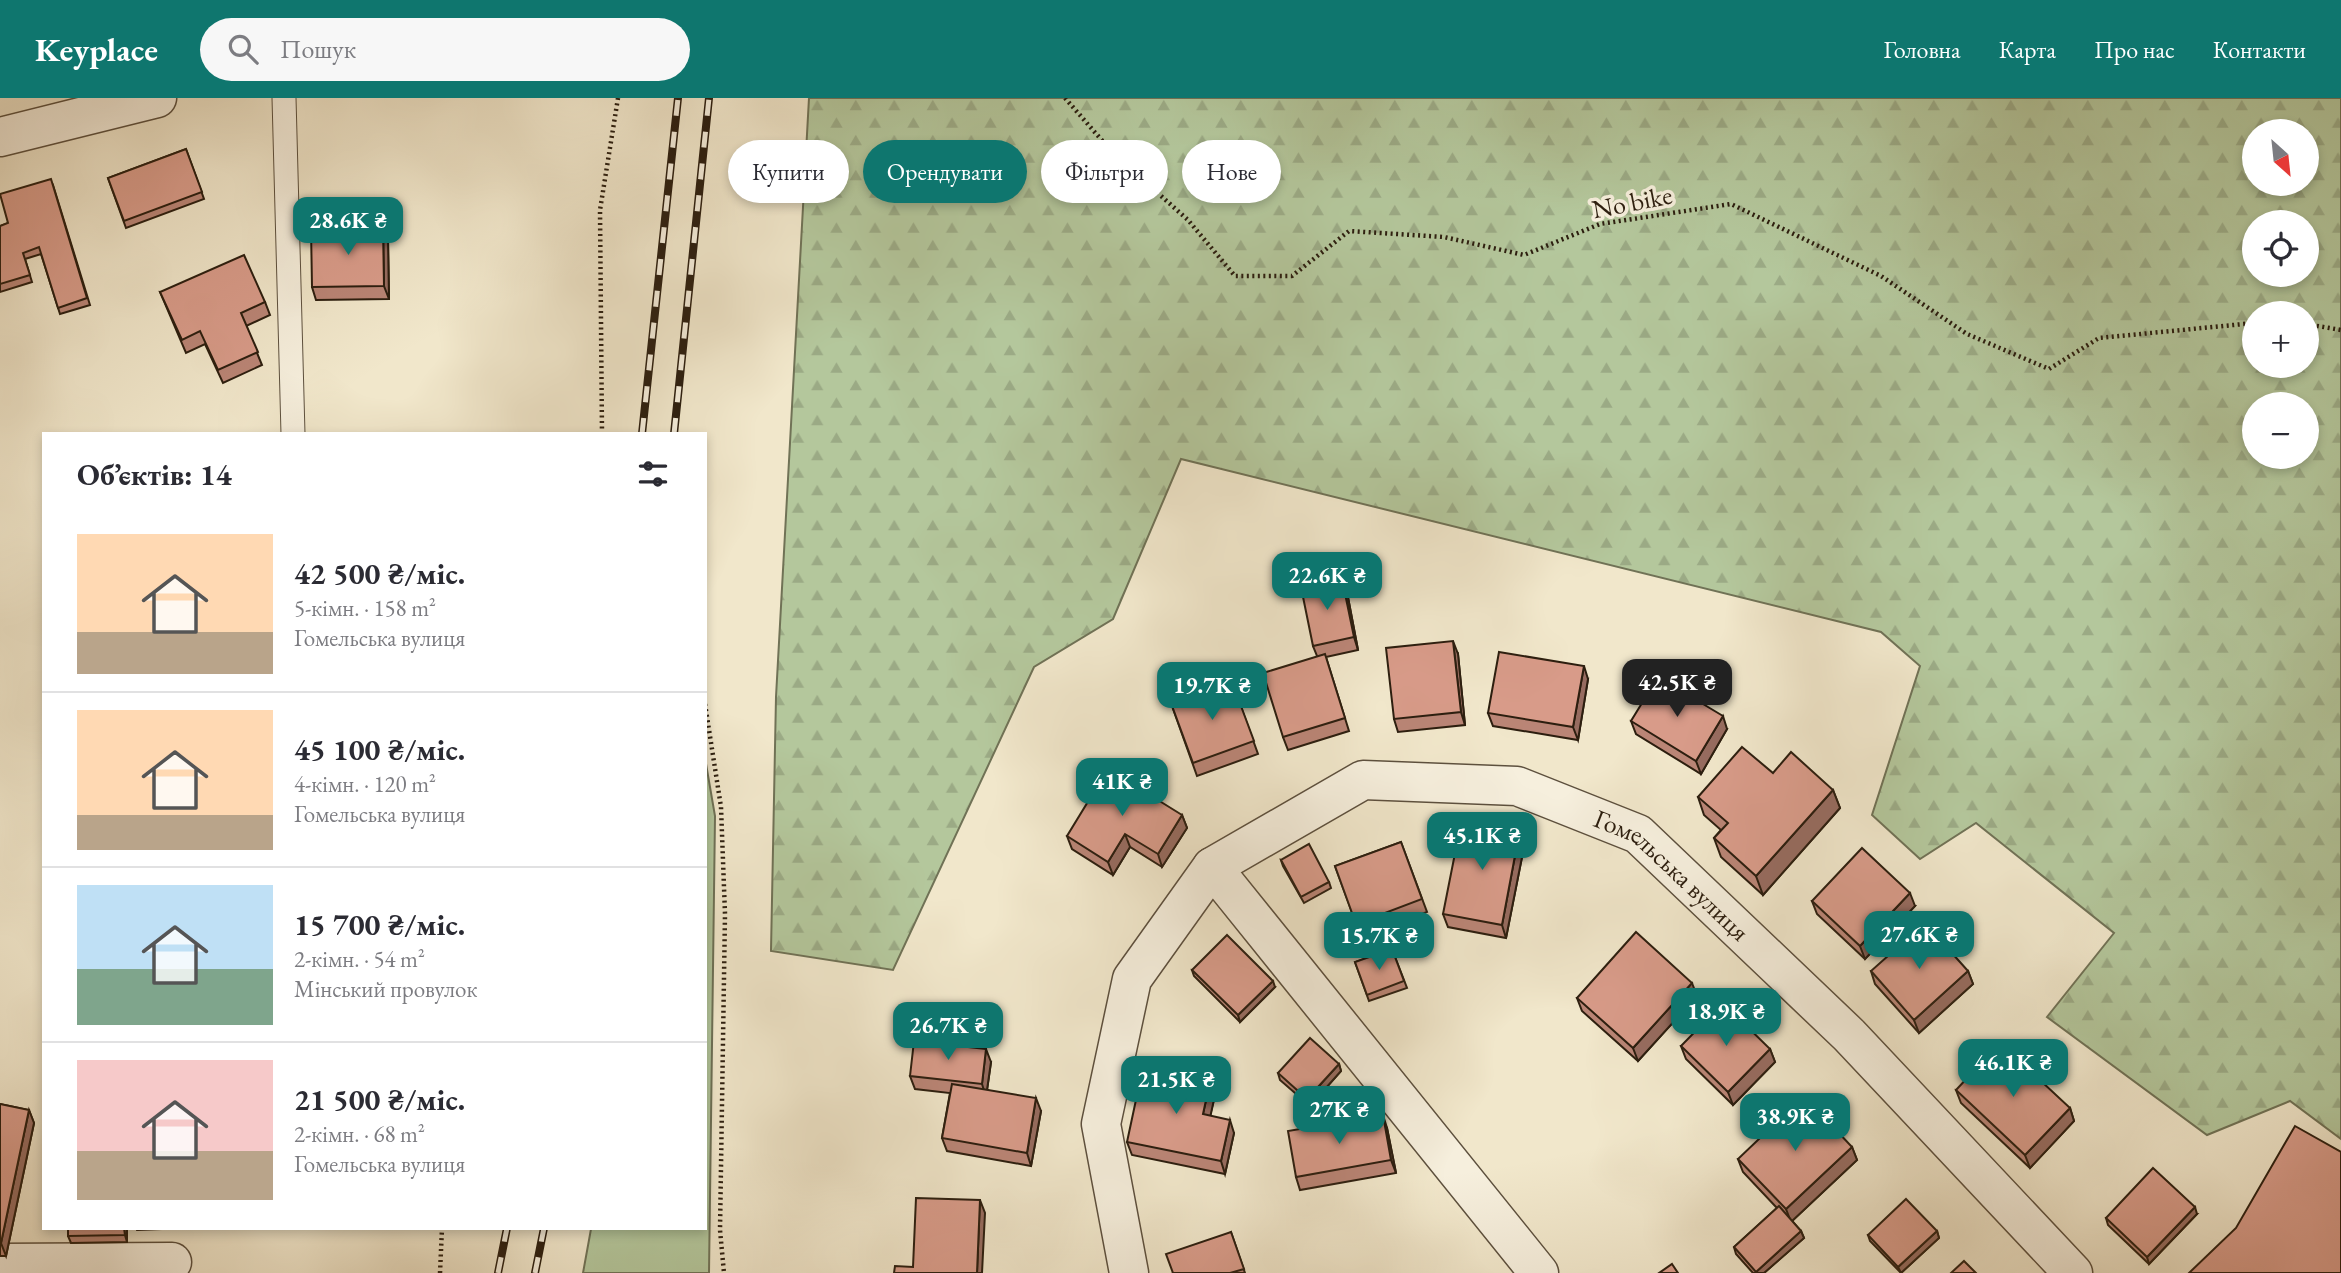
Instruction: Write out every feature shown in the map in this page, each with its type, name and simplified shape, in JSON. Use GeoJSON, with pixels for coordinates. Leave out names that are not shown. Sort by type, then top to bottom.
{"type":"FeatureCollection","features":[{"type":"Feature","properties":{"kind":"street"},"geometry":{"type":"LineString","coordinates":[[0,137],[157,98]]}},
{"type":"Feature","properties":{"kind":"street","name":"Гомельська вулиця"},"geometry":{"type":"LineString","coordinates":[[1129,1273],[1101,1124],[1132,979],[1212,867],[1363,780],[1517,786],[1638,834],[1849,1035],[2073,1273]]}},
{"type":"Feature","properties":{"kind":"street"},"geometry":{"type":"LineString","coordinates":[[1212,867],[1539,1273]]}},
{"type":"Feature","properties":{"kind":"street"},"geometry":{"type":"LineString","coordinates":[[0,1262],[172,1262]]}},
{"type":"Feature","properties":{"kind":"lane"},"geometry":{"type":"LineString","coordinates":[[284,98],[293,432]]}},
{"type":"Feature","properties":{"kind":"path"},"geometry":{"type":"LineString","coordinates":[[602,432],[600,210],[618,98]]}},
{"type":"Feature","properties":{"kind":"path","name":"No bike"},"geometry":{"type":"LineString","coordinates":[[1065,98],[1113,153],[1188,220],[1236,276],[1292,276],[1349,231],[1444,237],[1524,255],[1600,224],[1731,204],[1881,276],[1967,334],[2049,369],[2099,338],[2242,324]]}},
{"type":"Feature","properties":{"kind":"path"},"geometry":{"type":"LineString","coordinates":[[2319,326],[2341,330]]}},
{"type":"Feature","properties":{"kind":"path"},"geometry":{"type":"LineString","coordinates":[[707,717],[721,807],[724,887],[720,1230],[724,1273]]}},
{"type":"Feature","properties":{"kind":"path"},"geometry":{"type":"LineString","coordinates":[[440,1273],[442,1230]]}},
{"type":"Feature","properties":{"kind":"green space"},"geometry":{"type":"Polygon","coordinates":[[[809,98],[2341,98],[2341,1139],[2290,1101],[2207,1135],[2047,1017],[2114,933],[1976,823],[1920,859],[1872,815],[1920,666],[1881,632],[1181,459],[1113,619],[1034,667],[893,970],[771,951],[776,697],[803,203],[849,203],[849,140],[807,140],[809,98]]]}},
{"type":"Feature","properties":{"kind":"green space"},"geometry":{"type":"Polygon","coordinates":[[[707,770],[715,816],[709,1273],[583,1273],[591,1230],[707,1230],[707,770]]]}},
{"type":"Feature","properties":{"kind":"building"},"geometry":{"type":"Polygon","coordinates":[[[186,149],[202,192],[124,221],[108,178],[186,149]]]}},
{"type":"Feature","properties":{"kind":"building"},"geometry":{"type":"Polygon","coordinates":[[[51,179],[87,298],[58,308],[39,247],[23,253],[30,275],[0,284],[0,226],[8,223],[0,194],[51,179]]]}},
{"type":"Feature","properties":{"kind":"building"},"geometry":{"type":"Polygon","coordinates":[[[383,226],[384,286],[312,287],[311,228],[383,226]]]}},
{"type":"Feature","properties":{"kind":"building"},"geometry":{"type":"Polygon","coordinates":[[[244,255],[265,302],[241,313],[258,352],[218,370],[200,331],[182,340],[160,292],[244,255]]]}},
{"type":"Feature","properties":{"kind":"building"},"geometry":{"type":"Polygon","coordinates":[[[1342,579],[1354,637],[1313,646],[1301,587],[1342,579]]]}},
{"type":"Feature","properties":{"kind":"building"},"geometry":{"type":"Polygon","coordinates":[[[1453,641],[1461,712],[1394,719],[1386,648],[1453,641]]]}},
{"type":"Feature","properties":{"kind":"building"},"geometry":{"type":"Polygon","coordinates":[[[1499,652],[1584,666],[1573,727],[1488,713],[1499,652]]]}},
{"type":"Feature","properties":{"kind":"building"},"geometry":{"type":"Polygon","coordinates":[[[1325,654],[1345,718],[1283,737],[1263,673],[1325,654]]]}},
{"type":"Feature","properties":{"kind":"building"},"geometry":{"type":"Polygon","coordinates":[[[1658,677],[1723,716],[1696,761],[1631,721],[1658,677]]]}},
{"type":"Feature","properties":{"kind":"building"},"geometry":{"type":"Polygon","coordinates":[[[1232,682],[1254,741],[1193,763],[1171,703],[1232,682]]]}},
{"type":"Feature","properties":{"kind":"building"},"geometry":{"type":"Polygon","coordinates":[[[1742,747],[1773,773],[1791,752],[1833,790],[1756,876],[1714,838],[1728,823],[1698,797],[1742,747]]]}},
{"type":"Feature","properties":{"kind":"building"},"geometry":{"type":"Polygon","coordinates":[[[1108,769],[1182,815],[1158,854],[1125,834],[1108,862],[1067,836],[1108,769]]]}},
{"type":"Feature","properties":{"kind":"building"},"geometry":{"type":"Polygon","coordinates":[[[1462,818],[1520,829],[1502,925],[1443,914],[1462,818]]]}},
{"type":"Feature","properties":{"kind":"building"},"geometry":{"type":"Polygon","coordinates":[[[1401,842],[1422,899],[1356,924],[1335,866],[1401,842]]]}},
{"type":"Feature","properties":{"kind":"building"},"geometry":{"type":"Polygon","coordinates":[[[1309,844],[1329,882],[1301,897],[1281,860],[1309,844]]]}},
{"type":"Feature","properties":{"kind":"building"},"geometry":{"type":"Polygon","coordinates":[[[1862,848],[1910,893],[1860,946],[1812,901],[1862,848]]]}},
{"type":"Feature","properties":{"kind":"building"},"geometry":{"type":"Polygon","coordinates":[[[1925,923],[1968,971],[1914,1020],[1871,971],[1925,923]]]}},
{"type":"Feature","properties":{"kind":"building"},"geometry":{"type":"Polygon","coordinates":[[[1636,932],[1692,983],[1633,1048],[1577,998],[1636,932]]]}},
{"type":"Feature","properties":{"kind":"building"},"geometry":{"type":"Polygon","coordinates":[[[1227,935],[1273,981],[1238,1015],[1192,970],[1227,935]]]}},
{"type":"Feature","properties":{"kind":"building"},"geometry":{"type":"Polygon","coordinates":[[[1392,949],[1404,981],[1367,995],[1355,962],[1392,949]]]}},
{"type":"Feature","properties":{"kind":"building"},"geometry":{"type":"Polygon","coordinates":[[[1723,1003],[1770,1049],[1728,1092],[1681,1046],[1723,1003]]]}},
{"type":"Feature","properties":{"kind":"building"},"geometry":{"type":"Polygon","coordinates":[[[1310,1038],[1339,1064],[1307,1099],[1278,1073],[1310,1038]]]}},
{"type":"Feature","properties":{"kind":"building"},"geometry":{"type":"Polygon","coordinates":[[[914,1041],[986,1049],[982,1084],[910,1076],[914,1041]]]}},
{"type":"Feature","properties":{"kind":"building"},"geometry":{"type":"Polygon","coordinates":[[[2000,1043],[2070,1108],[2025,1155],[1956,1090],[2000,1043]]]}},
{"type":"Feature","properties":{"kind":"building"},"geometry":{"type":"Polygon","coordinates":[[[1143,1067],[1210,1082],[1203,1114],[1230,1120],[1221,1161],[1127,1142],[1143,1067]]]}},
{"type":"Feature","properties":{"kind":"building"},"geometry":{"type":"Polygon","coordinates":[[[952,1084],[1036,1098],[1027,1153],[942,1138],[952,1084]]]}},
{"type":"Feature","properties":{"kind":"building"},"geometry":{"type":"Polygon","coordinates":[[[1804,1096],[1852,1147],[1786,1209],[1738,1159],[1804,1096]]]}},
{"type":"Feature","properties":{"kind":"building"},"geometry":{"type":"Polygon","coordinates":[[[0,1104],[29,1110],[1,1243],[0,1243],[0,1104]]]}},
{"type":"Feature","properties":{"kind":"building"},"geometry":{"type":"Polygon","coordinates":[[[1383,1115],[1391,1160],[1296,1177],[1288,1131],[1383,1115]]]}},
{"type":"Feature","properties":{"kind":"building"},"geometry":{"type":"Polygon","coordinates":[[[2295,1126],[2341,1152],[2341,1273],[2189,1273],[2236,1228],[2295,1126]]]}},
{"type":"Feature","properties":{"kind":"building"},"geometry":{"type":"Polygon","coordinates":[[[2153,1168],[2195,1207],[2147,1257],[2106,1218],[2153,1168]]]}},
{"type":"Feature","properties":{"kind":"building"},"geometry":{"type":"Polygon","coordinates":[[[916,1198],[980,1200],[977,1273],[894,1273],[895,1266],[913,1267],[916,1198]]]}},
{"type":"Feature","properties":{"kind":"building"},"geometry":{"type":"Polygon","coordinates":[[[1906,1199],[1937,1231],[1898,1267],[1868,1235],[1906,1199]]]}},
{"type":"Feature","properties":{"kind":"building"},"geometry":{"type":"Polygon","coordinates":[[[1779,1206],[1801,1231],[1756,1272],[1734,1247],[1779,1206]]]}},
{"type":"Feature","properties":{"kind":"building"},"geometry":{"type":"Polygon","coordinates":[[[68,1230],[124,1230],[125,1235],[68,1236],[68,1230]]]}},
{"type":"Feature","properties":{"kind":"building"},"geometry":{"type":"Polygon","coordinates":[[[1231,1232],[1244,1269],[1230,1273],[1173,1273],[1166,1254],[1231,1232]]]}},
{"type":"Feature","properties":{"kind":"building"},"geometry":{"type":"Polygon","coordinates":[[[1964,1261],[1976,1273],[1951,1273],[1964,1261]]]}},
{"type":"Feature","properties":{"kind":"building"},"geometry":{"type":"Polygon","coordinates":[[[1672,1264],[1678,1273],[1659,1273],[1672,1264]]]}},
{"type":"Feature","properties":{"kind":"railway"},"geometry":{"type":"LineString","coordinates":[[642,432],[678,98]]}},
{"type":"Feature","properties":{"kind":"railway"},"geometry":{"type":"LineString","coordinates":[[674,432],[709,98]]}},
{"type":"Feature","properties":{"kind":"railway"},"geometry":{"type":"LineString","coordinates":[[498,1273],[507,1230]]}},
{"type":"Feature","properties":{"kind":"railway"},"geometry":{"type":"LineString","coordinates":[[535,1273],[544,1230]]}}]}
